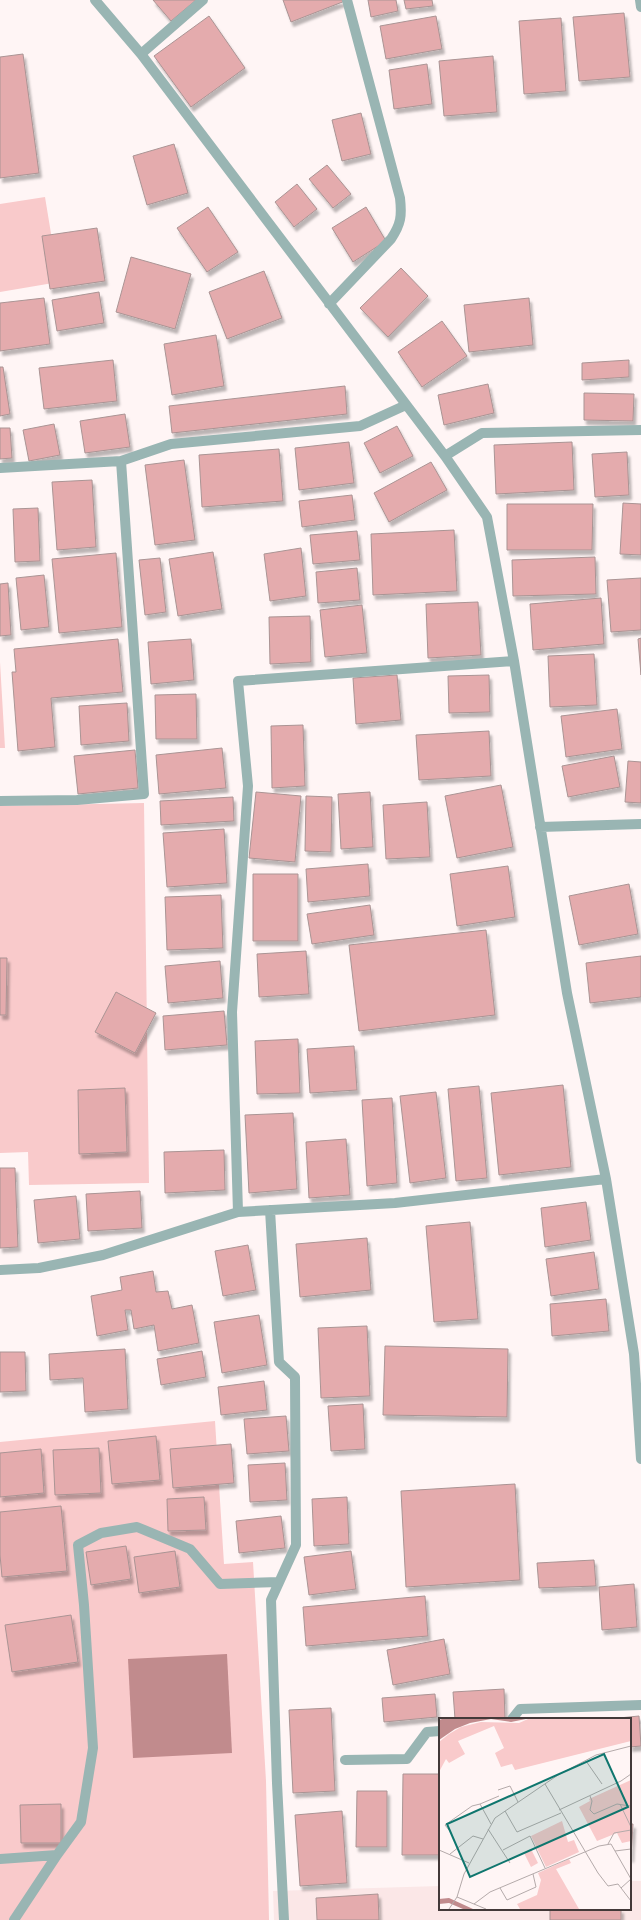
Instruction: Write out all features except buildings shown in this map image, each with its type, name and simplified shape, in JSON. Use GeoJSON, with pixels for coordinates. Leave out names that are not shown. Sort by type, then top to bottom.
{"type":"FeatureCollection","features":[{"type":"Feature","properties":{"kind":"street"},"geometry":{"type":"LineString","coordinates":[[95,0],[141,54],[445,456],[487,517],[514,661],[567,993],[606,1179],[634,1354],[641,1459]]}},
{"type":"Feature","properties":{"kind":"street"},"geometry":{"type":"LineString","coordinates":[[141,54],[203,0]]}},
{"type":"Feature","properties":{"kind":"street"},"geometry":{"type":"LineString","coordinates":[[329,304],[391,239],[399,228],[401,214],[400,198],[347,0]]}},
{"type":"Feature","properties":{"kind":"street"},"geometry":{"type":"LineString","coordinates":[[640,0],[641,7]]}},
{"type":"Feature","properties":{"kind":"street"},"geometry":{"type":"LineString","coordinates":[[0,468],[121,461],[171,444],[360,426],[406,405]]}},
{"type":"Feature","properties":{"kind":"street"},"geometry":{"type":"LineString","coordinates":[[445,456],[482,433],[641,430]]}},
{"type":"Feature","properties":{"kind":"street"},"geometry":{"type":"LineString","coordinates":[[0,801],[77,800],[144,794],[121,461]]}},
{"type":"Feature","properties":{"kind":"street"},"geometry":{"type":"LineString","coordinates":[[238,1212],[232,1012],[248,786],[238,681],[514,661]]}},
{"type":"Feature","properties":{"kind":"street"},"geometry":{"type":"LineString","coordinates":[[540,827],[641,824]]}},
{"type":"Feature","properties":{"kind":"street"},"geometry":{"type":"LineString","coordinates":[[0,1270],[39,1268],[103,1256],[238,1212],[395,1203],[606,1179]]}},
{"type":"Feature","properties":{"kind":"street"},"geometry":{"type":"LineString","coordinates":[[270,1210],[279,1362],[295,1377],[296,1545],[271,1600],[277,1783],[284,1920]]}},
{"type":"Feature","properties":{"kind":"street"},"geometry":{"type":"LineString","coordinates":[[14,1920],[81,1822],[93,1748],[84,1605],[78,1545],[101,1533],[137,1527],[190,1549],[220,1584],[279,1582]]}},
{"type":"Feature","properties":{"kind":"street"},"geometry":{"type":"LineString","coordinates":[[513,1718],[520,1709],[641,1705]]}},
{"type":"Feature","properties":{"kind":"street"},"geometry":{"type":"LineString","coordinates":[[345,1760],[407,1759],[427,1732],[439,1731]]}},
{"type":"Feature","properties":{"kind":"street"},"geometry":{"type":"LineString","coordinates":[[0,1859],[58,1854]]}},
{"type":"Feature","properties":{"kind":"shaded area"},"geometry":{"type":"Polygon","coordinates":[[[45,197],[59,282],[0,292],[0,204],[45,197]]]}},
{"type":"Feature","properties":{"kind":"shaded area"},"geometry":{"type":"Polygon","coordinates":[[[0,662],[5,748],[0,748],[0,662]]]}},
{"type":"Feature","properties":{"kind":"shaded area"},"geometry":{"type":"Polygon","coordinates":[[[144,803],[149,1183],[29,1185],[28,1152],[0,1153],[0,806],[144,803]]]}},
{"type":"Feature","properties":{"kind":"shaded area"},"geometry":{"type":"Polygon","coordinates":[[[215,1421],[224,1564],[253,1562],[266,1781],[269,1920],[0,1920],[0,1442],[215,1421]]]}},
{"type":"Feature","properties":{"kind":"shaded area"},"geometry":{"type":"Polygon","coordinates":[[[227,1654],[232,1753],[133,1758],[128,1659],[227,1654]]]}},
{"type":"Feature","properties":{"kind":"shaded area"},"geometry":{"type":"Polygon","coordinates":[[[631,1881],[641,1881],[641,1920],[274,1920],[273,1891],[439,1886],[439,1910],[631,1910],[631,1881]]]}}]}
